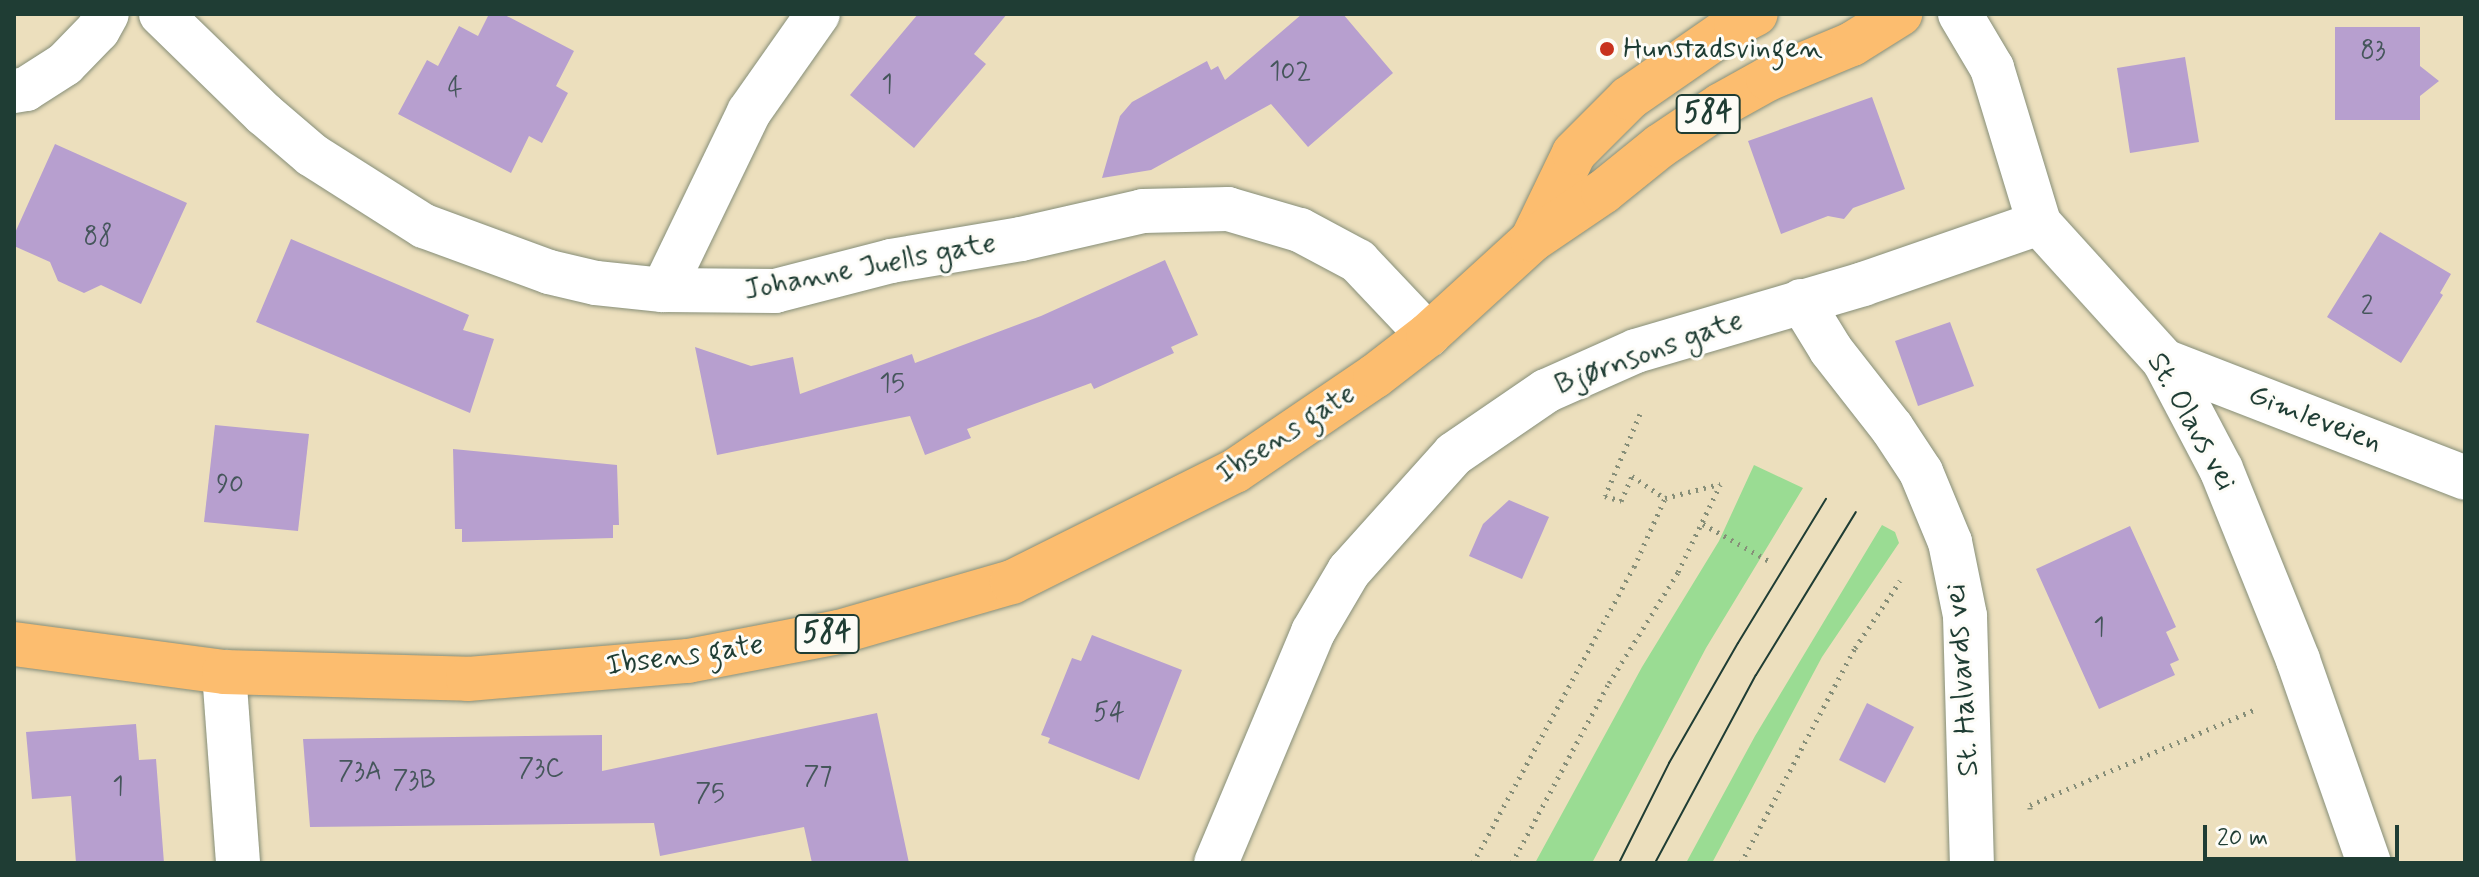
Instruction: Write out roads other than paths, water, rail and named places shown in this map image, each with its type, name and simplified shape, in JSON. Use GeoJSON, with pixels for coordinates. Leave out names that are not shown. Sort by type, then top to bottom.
{"type":"FeatureCollection","features":[{"type":"Feature","properties":{"kind":"main road","name":"Ibsens gate"},"geometry":{"type":"LineString","coordinates":[[1532,240],[1574,153],[1629,98],[1679,61],[1756,14]]}},
{"type":"Feature","properties":{"kind":"main road","name":"Ibsens gate"},"geometry":{"type":"LineString","coordinates":[[14,644],[224,672],[468,679],[688,661],[839,632],[1012,582],[1118,532],[1235,471],[1375,376],[1428,335],[1532,240],[1721,105],[1768,79],[1852,44],[1900,14]]}},
{"type":"Feature","properties":{"kind":"street"},"geometry":{"type":"LineString","coordinates":[[14,91],[26,89],[65,64],[98,30],[107,14]]}},
{"type":"Feature","properties":{"kind":"street","name":"Johanne Juells gate"},"geometry":{"type":"LineString","coordinates":[[161,14],[253,104],[312,155],[424,226],[549,272],[596,283],[663,290],[775,291],[891,261],[1021,239],[1143,211],[1228,209],[1300,230],[1358,261],[1428,335]]}},
{"type":"Feature","properties":{"kind":"street"},"geometry":{"type":"LineString","coordinates":[[663,290],[749,112],[818,14]]}},
{"type":"Feature","properties":{"kind":"street","name":"St. Olavs vei"},"geometry":{"type":"LineString","coordinates":[[1960,14],[1992,68],[2039,223],[2164,361],[2221,469],[2298,660],[2369,863]]}},
{"type":"Feature","properties":{"kind":"street","name":"Bjørnsons gate"},"geometry":{"type":"LineString","coordinates":[[1216,863],[1313,632],[1349,571],[1454,454],[1546,391],[1636,351],[1937,260],[2039,223]]}},
{"type":"Feature","properties":{"kind":"street","name":"St. Halvards vei"},"geometry":{"type":"LineString","coordinates":[[1801,301],[1831,350],[1892,428],[1921,472],[1950,542],[1965,616],[1972,863]]}},
{"type":"Feature","properties":{"kind":"street","name":"Gimleveien"},"geometry":{"type":"LineString","coordinates":[[2164,361],[2465,478]]}},
{"type":"Feature","properties":{"kind":"street"},"geometry":{"type":"LineString","coordinates":[[224,672],[238,863]]}},
{"type":"Feature","properties":{"kind":"tram line"},"geometry":{"type":"LineString","coordinates":[[1619,863],[1669,763],[1826,499]]}},
{"type":"Feature","properties":{"kind":"tram line"},"geometry":{"type":"LineString","coordinates":[[1655,863],[1756,675],[1856,512]]}},
{"type":"Feature","properties":{"kind":"place","name":"Hunstadsvingen"},"geometry":{"type":"Point","coordinates":[1607,49]}}]}
